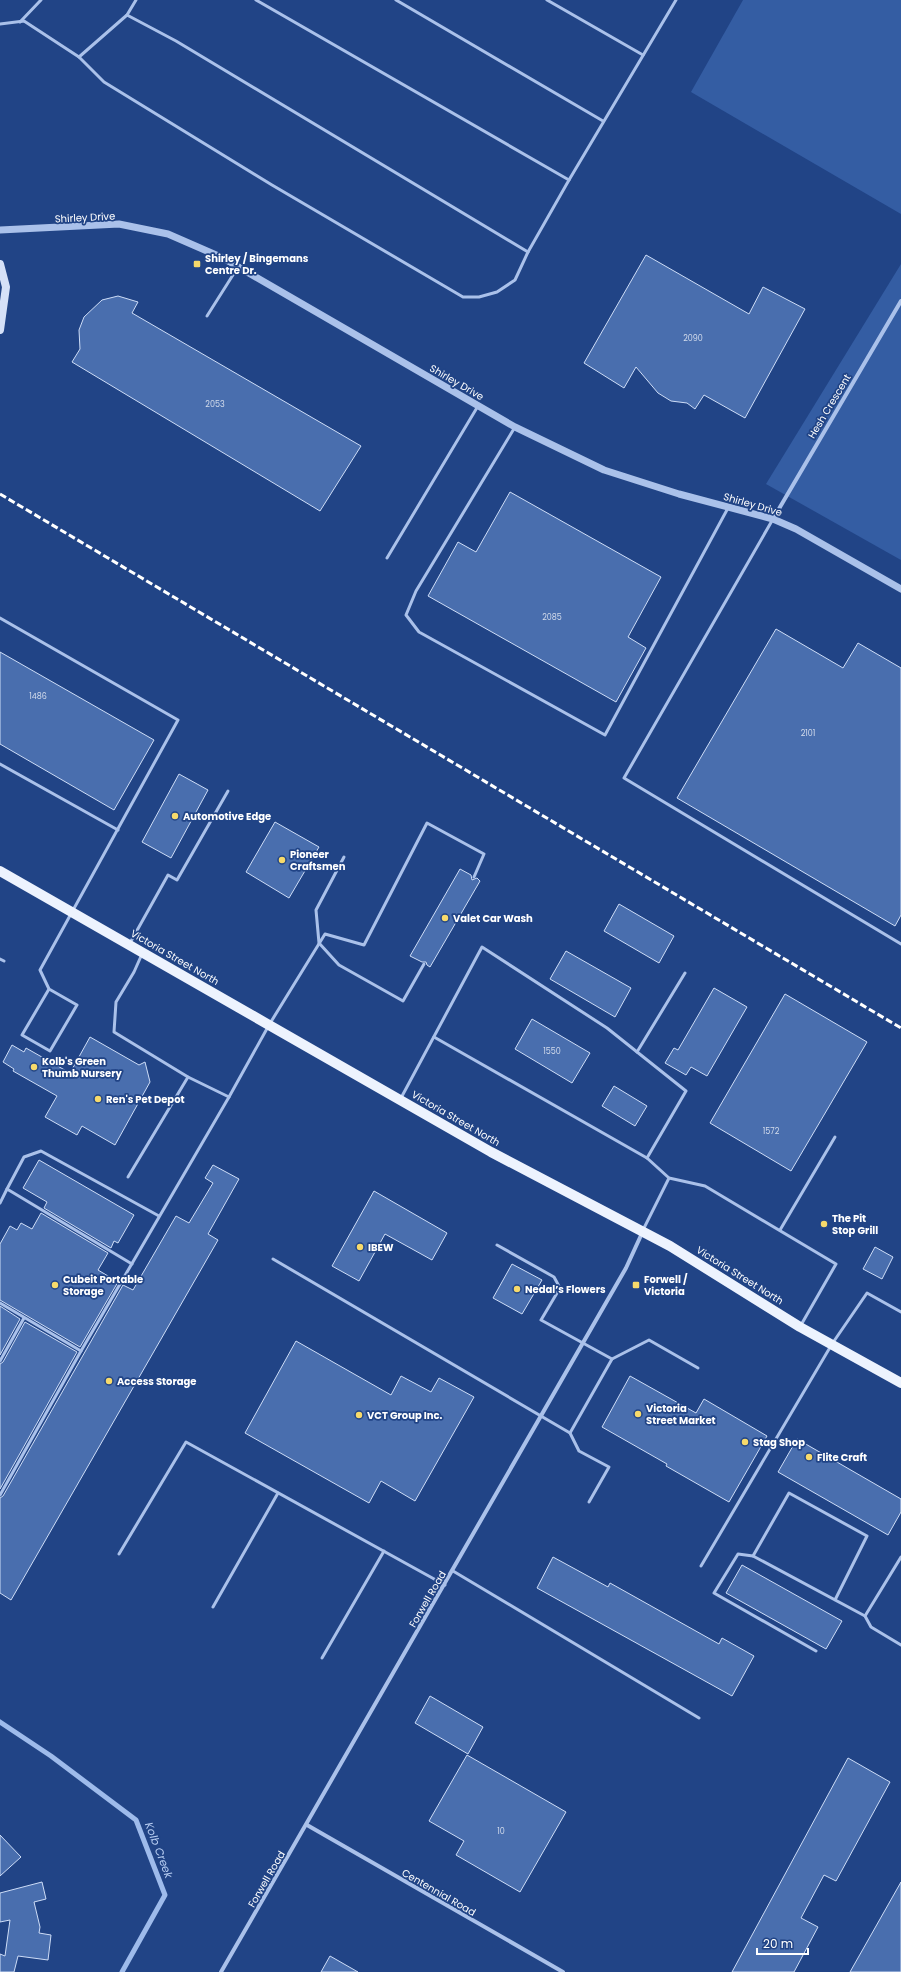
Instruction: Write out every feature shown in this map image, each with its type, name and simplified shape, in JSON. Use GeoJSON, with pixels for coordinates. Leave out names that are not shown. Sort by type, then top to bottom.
{"type":"FeatureCollection","features":[{"type":"Feature","properties":{"kind":"main road"},"geometry":{"type":"LineString","coordinates":[[0,264],[6,287],[0,330]]}},
{"type":"Feature","properties":{"kind":"main road","name":"Victoria Street North"},"geometry":{"type":"LineString","coordinates":[[0,871],[491,1152],[670,1246],[800,1327],[901,1383]]}},
{"type":"Feature","properties":{"kind":"street","name":"Shirley Drive"},"geometry":{"type":"LineString","coordinates":[[0,230],[118,224],[168,234],[223,258],[515,427],[604,470],[679,494],[773,519],[808,536],[901,589]]}},
{"type":"Feature","properties":{"kind":"street","name":"Hesh Crescent"},"geometry":{"type":"LineString","coordinates":[[773,519],[901,301]]}},
{"type":"Feature","properties":{"kind":"street","name":"Forwell Road"},"geometry":{"type":"LineString","coordinates":[[221,1972],[307,1825],[626,1268],[643,1231]]}},
{"type":"Feature","properties":{"kind":"street","name":"Centennial Road"},"geometry":{"type":"LineString","coordinates":[[307,1825],[563,1972]]}},
{"type":"Feature","properties":{"kind":"lane"},"geometry":{"type":"LineString","coordinates":[[20,22],[41,0]]}},
{"type":"Feature","properties":{"kind":"lane"},"geometry":{"type":"LineString","coordinates":[[79,57],[127,15],[136,0]]}},
{"type":"Feature","properties":{"kind":"lane"},"geometry":{"type":"LineString","coordinates":[[256,0],[569,180]]}},
{"type":"Feature","properties":{"kind":"lane"},"geometry":{"type":"LineString","coordinates":[[396,0],[603,121]]}},
{"type":"Feature","properties":{"kind":"lane"},"geometry":{"type":"LineString","coordinates":[[547,0],[643,55]]}},
{"type":"Feature","properties":{"kind":"lane"},"geometry":{"type":"LineString","coordinates":[[0,24],[24,21],[79,57],[104,82],[292,197],[463,297],[478,297],[497,292],[515,280],[528,252],[569,180],[676,0]]}},
{"type":"Feature","properties":{"kind":"lane"},"geometry":{"type":"LineString","coordinates":[[127,15],[176,41],[528,252]]}},
{"type":"Feature","properties":{"kind":"lane"},"geometry":{"type":"LineString","coordinates":[[207,316],[238,267]]}},
{"type":"Feature","properties":{"kind":"lane"},"geometry":{"type":"LineString","coordinates":[[387,558],[478,406]]}},
{"type":"Feature","properties":{"kind":"lane"},"geometry":{"type":"LineString","coordinates":[[515,427],[416,591],[406,615],[419,632],[605,736],[728,507]]}},
{"type":"Feature","properties":{"kind":"lane"},"geometry":{"type":"LineString","coordinates":[[773,519],[624,778],[901,944]]}},
{"type":"Feature","properties":{"kind":"lane"},"geometry":{"type":"LineString","coordinates":[[0,618],[178,720],[40,970],[49,989],[77,1005],[50,1051],[22,1035],[49,989]]}},
{"type":"Feature","properties":{"kind":"lane"},"geometry":{"type":"LineString","coordinates":[[0,764],[118,830]]}},
{"type":"Feature","properties":{"kind":"lane"},"geometry":{"type":"LineString","coordinates":[[129,945],[168,875],[177,880],[228,792]]}},
{"type":"Feature","properties":{"kind":"lane"},"geometry":{"type":"LineString","coordinates":[[0,1495],[81,1351],[229,1097],[269,1025],[325,934],[364,945],[427,823],[484,854],[474,877]]}},
{"type":"Feature","properties":{"kind":"lane"},"geometry":{"type":"LineString","coordinates":[[344,857],[316,910],[319,943],[339,965],[403,1001],[424,964]]}},
{"type":"Feature","properties":{"kind":"lane"},"geometry":{"type":"LineString","coordinates":[[400,1100],[482,947],[607,1028],[686,1091],[647,1158]]}},
{"type":"Feature","properties":{"kind":"lane"},"geometry":{"type":"LineString","coordinates":[[143,953],[134,972],[116,1002],[114,1032],[188,1077],[229,1097]]}},
{"type":"Feature","properties":{"kind":"lane"},"geometry":{"type":"LineString","coordinates":[[0,959],[4,961]]}},
{"type":"Feature","properties":{"kind":"lane"},"geometry":{"type":"LineString","coordinates":[[637,1052],[685,973]]}},
{"type":"Feature","properties":{"kind":"lane"},"geometry":{"type":"LineString","coordinates":[[434,1037],[647,1158],[669,1178],[705,1186],[836,1264],[800,1327]]}},
{"type":"Feature","properties":{"kind":"lane"},"geometry":{"type":"LineString","coordinates":[[128,1177],[188,1077]]}},
{"type":"Feature","properties":{"kind":"lane"},"geometry":{"type":"LineString","coordinates":[[780,1230],[834,1137]]}},
{"type":"Feature","properties":{"kind":"lane"},"geometry":{"type":"LineString","coordinates":[[0,1203],[24,1157],[41,1151],[159,1216]]}},
{"type":"Feature","properties":{"kind":"lane"},"geometry":{"type":"LineString","coordinates":[[643,1231],[669,1178]]}},
{"type":"Feature","properties":{"kind":"lane"},"geometry":{"type":"LineString","coordinates":[[8,1189],[132,1264]]}},
{"type":"Feature","properties":{"kind":"lane"},"geometry":{"type":"LineString","coordinates":[[498,1245],[554,1277],[560,1288],[540,1320],[612,1359]]}},
{"type":"Feature","properties":{"kind":"lane"},"geometry":{"type":"LineString","coordinates":[[273,1259],[570,1433],[579,1451],[610,1467],[589,1502]]}},
{"type":"Feature","properties":{"kind":"lane"},"geometry":{"type":"LineString","coordinates":[[701,1566],[832,1344],[867,1293],[901,1312]]}},
{"type":"Feature","properties":{"kind":"lane"},"geometry":{"type":"LineString","coordinates":[[0,1304],[81,1351]]}},
{"type":"Feature","properties":{"kind":"lane"},"geometry":{"type":"LineString","coordinates":[[0,1361],[24,1318]]}},
{"type":"Feature","properties":{"kind":"lane"},"geometry":{"type":"LineString","coordinates":[[570,1433],[612,1359],[649,1340],[698,1368]]}},
{"type":"Feature","properties":{"kind":"lane"},"geometry":{"type":"LineString","coordinates":[[119,1554],[186,1442],[445,1585]]}},
{"type":"Feature","properties":{"kind":"lane"},"geometry":{"type":"LineString","coordinates":[[753,1556],[789,1492],[867,1536],[835,1600]]}},
{"type":"Feature","properties":{"kind":"lane"},"geometry":{"type":"LineString","coordinates":[[213,1606],[278,1493]]}},
{"type":"Feature","properties":{"kind":"lane"},"geometry":{"type":"LineString","coordinates":[[322,1658],[384,1551]]}},
{"type":"Feature","properties":{"kind":"lane"},"geometry":{"type":"LineString","coordinates":[[816,1651],[714,1593],[738,1554],[753,1556],[865,1616],[871,1627],[901,1645]]}},
{"type":"Feature","properties":{"kind":"lane"},"geometry":{"type":"LineString","coordinates":[[865,1616],[901,1557]]}},
{"type":"Feature","properties":{"kind":"lane"},"geometry":{"type":"LineString","coordinates":[[453,1571],[699,1718]]}},
{"type":"Feature","properties":{"kind":"shaded area"},"geometry":{"type":"Polygon","coordinates":[[[743,0],[901,0],[901,214],[691,92],[743,0]]]}},
{"type":"Feature","properties":{"kind":"shaded area"},"geometry":{"type":"Polygon","coordinates":[[[901,264],[901,560],[766,484],[901,264]]]}},
{"type":"Feature","properties":{"kind":"building"},"geometry":{"type":"Polygon","coordinates":[[[646,255],[749,314],[763,287],[805,309],[745,418],[704,395],[695,409],[687,403],[671,401],[658,393],[636,367],[624,388],[584,363],[646,255]]]}},
{"type":"Feature","properties":{"kind":"building"},"geometry":{"type":"Polygon","coordinates":[[[118,296],[138,302],[132,313],[361,446],[320,511],[72,362],[80,349],[79,330],[84,317],[102,300],[118,296]]]}},
{"type":"Feature","properties":{"kind":"building"},"geometry":{"type":"Polygon","coordinates":[[[510,492],[661,577],[628,637],[646,648],[616,702],[428,596],[458,542],[476,552],[510,492]]]}},
{"type":"Feature","properties":{"kind":"building"},"geometry":{"type":"Polygon","coordinates":[[[776,629],[843,668],[858,643],[901,668],[901,915],[895,926],[677,798],[776,629]]]}},
{"type":"Feature","properties":{"kind":"building"},"geometry":{"type":"Polygon","coordinates":[[[0,652],[154,740],[114,810],[0,744],[0,652]]]}},
{"type":"Feature","properties":{"kind":"building","name":"Automotive Edge"},"geometry":{"type":"Polygon","coordinates":[[[179,774],[208,790],[171,858],[142,842],[179,774]]]}},
{"type":"Feature","properties":{"kind":"building","name":"Pioneer Craftsmen"},"geometry":{"type":"Polygon","coordinates":[[[275,822],[319,847],[289,898],[246,872],[275,822]]]}},
{"type":"Feature","properties":{"kind":"building","name":"Valet Car Wash"},"geometry":{"type":"Polygon","coordinates":[[[460,869],[471,875],[472,880],[477,878],[480,881],[430,967],[426,962],[422,962],[410,956],[460,869]]]}},
{"type":"Feature","properties":{"kind":"building"},"geometry":{"type":"Polygon","coordinates":[[[619,904],[674,936],[659,963],[604,931],[619,904]]]}},
{"type":"Feature","properties":{"kind":"building"},"geometry":{"type":"Polygon","coordinates":[[[566,951],[631,988],[615,1017],[550,979],[566,951]]]}},
{"type":"Feature","properties":{"kind":"building"},"geometry":{"type":"Polygon","coordinates":[[[714,988],[747,1007],[707,1076],[691,1067],[686,1075],[665,1063],[674,1048],[678,1050],[714,988]]]}},
{"type":"Feature","properties":{"kind":"building"},"geometry":{"type":"Polygon","coordinates":[[[785,994],[867,1042],[791,1171],[710,1123],[785,994]]]}},
{"type":"Feature","properties":{"kind":"building"},"geometry":{"type":"Polygon","coordinates":[[[532,1019],[590,1053],[572,1083],[515,1049],[532,1019]]]}},
{"type":"Feature","properties":{"kind":"building","name":"Ren's Pet Depot"},"geometry":{"type":"Polygon","coordinates":[[[90,1037],[139,1065],[145,1062],[150,1082],[115,1145],[82,1126],[77,1135],[45,1117],[57,1096],[13,1071],[14,1069],[3,1062],[12,1045],[24,1052],[26,1048],[70,1073],[90,1037]]]}},
{"type":"Feature","properties":{"kind":"building"},"geometry":{"type":"Polygon","coordinates":[[[614,1086],[647,1106],[635,1126],[602,1106],[614,1086]]]}},
{"type":"Feature","properties":{"kind":"building"},"geometry":{"type":"Polygon","coordinates":[[[39,1160],[134,1215],[118,1243],[114,1241],[111,1248],[44,1208],[47,1202],[23,1188],[39,1160]]]}},
{"type":"Feature","properties":{"kind":"building","name":"Access Storage"},"geometry":{"type":"Polygon","coordinates":[[[213,1165],[239,1179],[208,1234],[218,1240],[11,1600],[0,1593],[0,1498],[3,1496],[123,1285],[133,1290],[176,1216],[189,1223],[213,1183],[205,1178],[213,1165]]]}},
{"type":"Feature","properties":{"kind":"building","name":"IBEW"},"geometry":{"type":"Polygon","coordinates":[[[374,1191],[447,1233],[432,1260],[385,1234],[359,1281],[332,1266],[374,1191]]]}},
{"type":"Feature","properties":{"kind":"building","name":"Cubeit Portable Storage"},"geometry":{"type":"Polygon","coordinates":[[[41,1213],[108,1253],[98,1270],[118,1282],[80,1347],[0,1300],[0,1244],[10,1226],[17,1230],[21,1223],[32,1229],[41,1213]]]}},
{"type":"Feature","properties":{"kind":"building"},"geometry":{"type":"Polygon","coordinates":[[[875,1247],[893,1257],[882,1279],[863,1269],[875,1247]]]}},
{"type":"Feature","properties":{"kind":"building","name":"Nedal’s Flowers"},"geometry":{"type":"Polygon","coordinates":[[[512,1264],[542,1280],[522,1314],[493,1298],[512,1264]]]}},
{"type":"Feature","properties":{"kind":"building"},"geometry":{"type":"Polygon","coordinates":[[[0,1306],[20,1319],[0,1355],[0,1306]]]}},
{"type":"Feature","properties":{"kind":"building"},"geometry":{"type":"Polygon","coordinates":[[[25,1322],[77,1352],[0,1489],[0,1364],[3,1362],[25,1322]]]}},
{"type":"Feature","properties":{"kind":"building","name":"VCT Group Inc."},"geometry":{"type":"Polygon","coordinates":[[[296,1341],[391,1395],[401,1376],[431,1392],[439,1378],[474,1397],[415,1501],[381,1481],[369,1503],[245,1433],[296,1341]]]}},
{"type":"Feature","properties":{"kind":"building"},"geometry":{"type":"Polygon","coordinates":[[[630,1376],[696,1413],[704,1399],[767,1436],[729,1502],[602,1427],[630,1376]]]}},
{"type":"Feature","properties":{"kind":"building"},"geometry":{"type":"Polygon","coordinates":[[[797,1439],[901,1499],[901,1512],[888,1535],[778,1472],[797,1439]]]}},
{"type":"Feature","properties":{"kind":"building"},"geometry":{"type":"Polygon","coordinates":[[[553,1557],[608,1587],[610,1583],[719,1644],[722,1638],[754,1656],[732,1696],[537,1588],[553,1557]]]}},
{"type":"Feature","properties":{"kind":"building"},"geometry":{"type":"Polygon","coordinates":[[[742,1565],[842,1621],[826,1649],[726,1593],[742,1565]]]}},
{"type":"Feature","properties":{"kind":"building"},"geometry":{"type":"Polygon","coordinates":[[[430,1696],[483,1727],[468,1754],[415,1723],[430,1696]]]}},
{"type":"Feature","properties":{"kind":"building"},"geometry":{"type":"Polygon","coordinates":[[[467,1755],[566,1812],[520,1892],[456,1855],[464,1841],[429,1821],[467,1755]]]}},
{"type":"Feature","properties":{"kind":"building"},"geometry":{"type":"Polygon","coordinates":[[[848,1758],[890,1782],[836,1881],[824,1875],[801,1918],[818,1927],[794,1972],[732,1972],[848,1758]]]}},
{"type":"Feature","properties":{"kind":"building"},"geometry":{"type":"Polygon","coordinates":[[[0,1835],[21,1857],[0,1876],[0,1835]]]}},
{"type":"Feature","properties":{"kind":"building"},"geometry":{"type":"Polygon","coordinates":[[[42,1882],[46,1899],[34,1902],[40,1927],[39,1933],[51,1935],[48,1960],[18,1956],[14,1972],[0,1972],[0,1954],[5,1956],[10,1920],[0,1922],[0,1893],[42,1882]]]}},
{"type":"Feature","properties":{"kind":"building"},"geometry":{"type":"Polygon","coordinates":[[[901,1882],[901,1972],[850,1972],[901,1882]]]}},
{"type":"Feature","properties":{"kind":"building"},"geometry":{"type":"Polygon","coordinates":[[[330,1956],[358,1972],[321,1972],[330,1956]]]}},
{"type":"Feature","properties":{"kind":"waterway","name":"Kolb Creek"},"geometry":{"type":"LineString","coordinates":[[0,1722],[51,1756],[136,1820],[165,1895],[122,1972]]}},
{"type":"Feature","properties":{"kind":"railway"},"geometry":{"type":"LineString","coordinates":[[0,494],[901,1028]]}},
{"type":"Feature","properties":{"kind":"place","name":"Shirley / Bingemans Centre Dr."},"geometry":{"type":"Point","coordinates":[197,264]}},
{"type":"Feature","properties":{"kind":"place","name":"Automotive Edge"},"geometry":{"type":"Point","coordinates":[175,816]}},
{"type":"Feature","properties":{"kind":"place","name":"Pioneer Craftsmen"},"geometry":{"type":"Point","coordinates":[282,860]}},
{"type":"Feature","properties":{"kind":"place","name":"Valet Car Wash"},"geometry":{"type":"Point","coordinates":[445,918]}},
{"type":"Feature","properties":{"kind":"place","name":"Kolb's Green Thumb Nursery"},"geometry":{"type":"Point","coordinates":[34,1067]}},
{"type":"Feature","properties":{"kind":"place","name":"Ren's Pet Depot"},"geometry":{"type":"Point","coordinates":[98,1099]}},
{"type":"Feature","properties":{"kind":"place","name":"The Pit Stop Grill"},"geometry":{"type":"Point","coordinates":[824,1224]}},
{"type":"Feature","properties":{"kind":"place","name":"IBEW"},"geometry":{"type":"Point","coordinates":[360,1247]}},
{"type":"Feature","properties":{"kind":"place","name":"Cubeit Portable Storage"},"geometry":{"type":"Point","coordinates":[55,1285]}},
{"type":"Feature","properties":{"kind":"place","name":"Forwell / Victoria"},"geometry":{"type":"Point","coordinates":[636,1285]}},
{"type":"Feature","properties":{"kind":"place","name":"Nedal’s Flowers"},"geometry":{"type":"Point","coordinates":[517,1289]}},
{"type":"Feature","properties":{"kind":"place","name":"Access Storage"},"geometry":{"type":"Point","coordinates":[109,1381]}},
{"type":"Feature","properties":{"kind":"place","name":"Victoria Street Market"},"geometry":{"type":"Point","coordinates":[638,1414]}},
{"type":"Feature","properties":{"kind":"place","name":"VCT Group Inc."},"geometry":{"type":"Point","coordinates":[359,1415]}},
{"type":"Feature","properties":{"kind":"place","name":"Stag Shop"},"geometry":{"type":"Point","coordinates":[745,1442]}},
{"type":"Feature","properties":{"kind":"place","name":"Flite Craft"},"geometry":{"type":"Point","coordinates":[809,1457]}}]}
